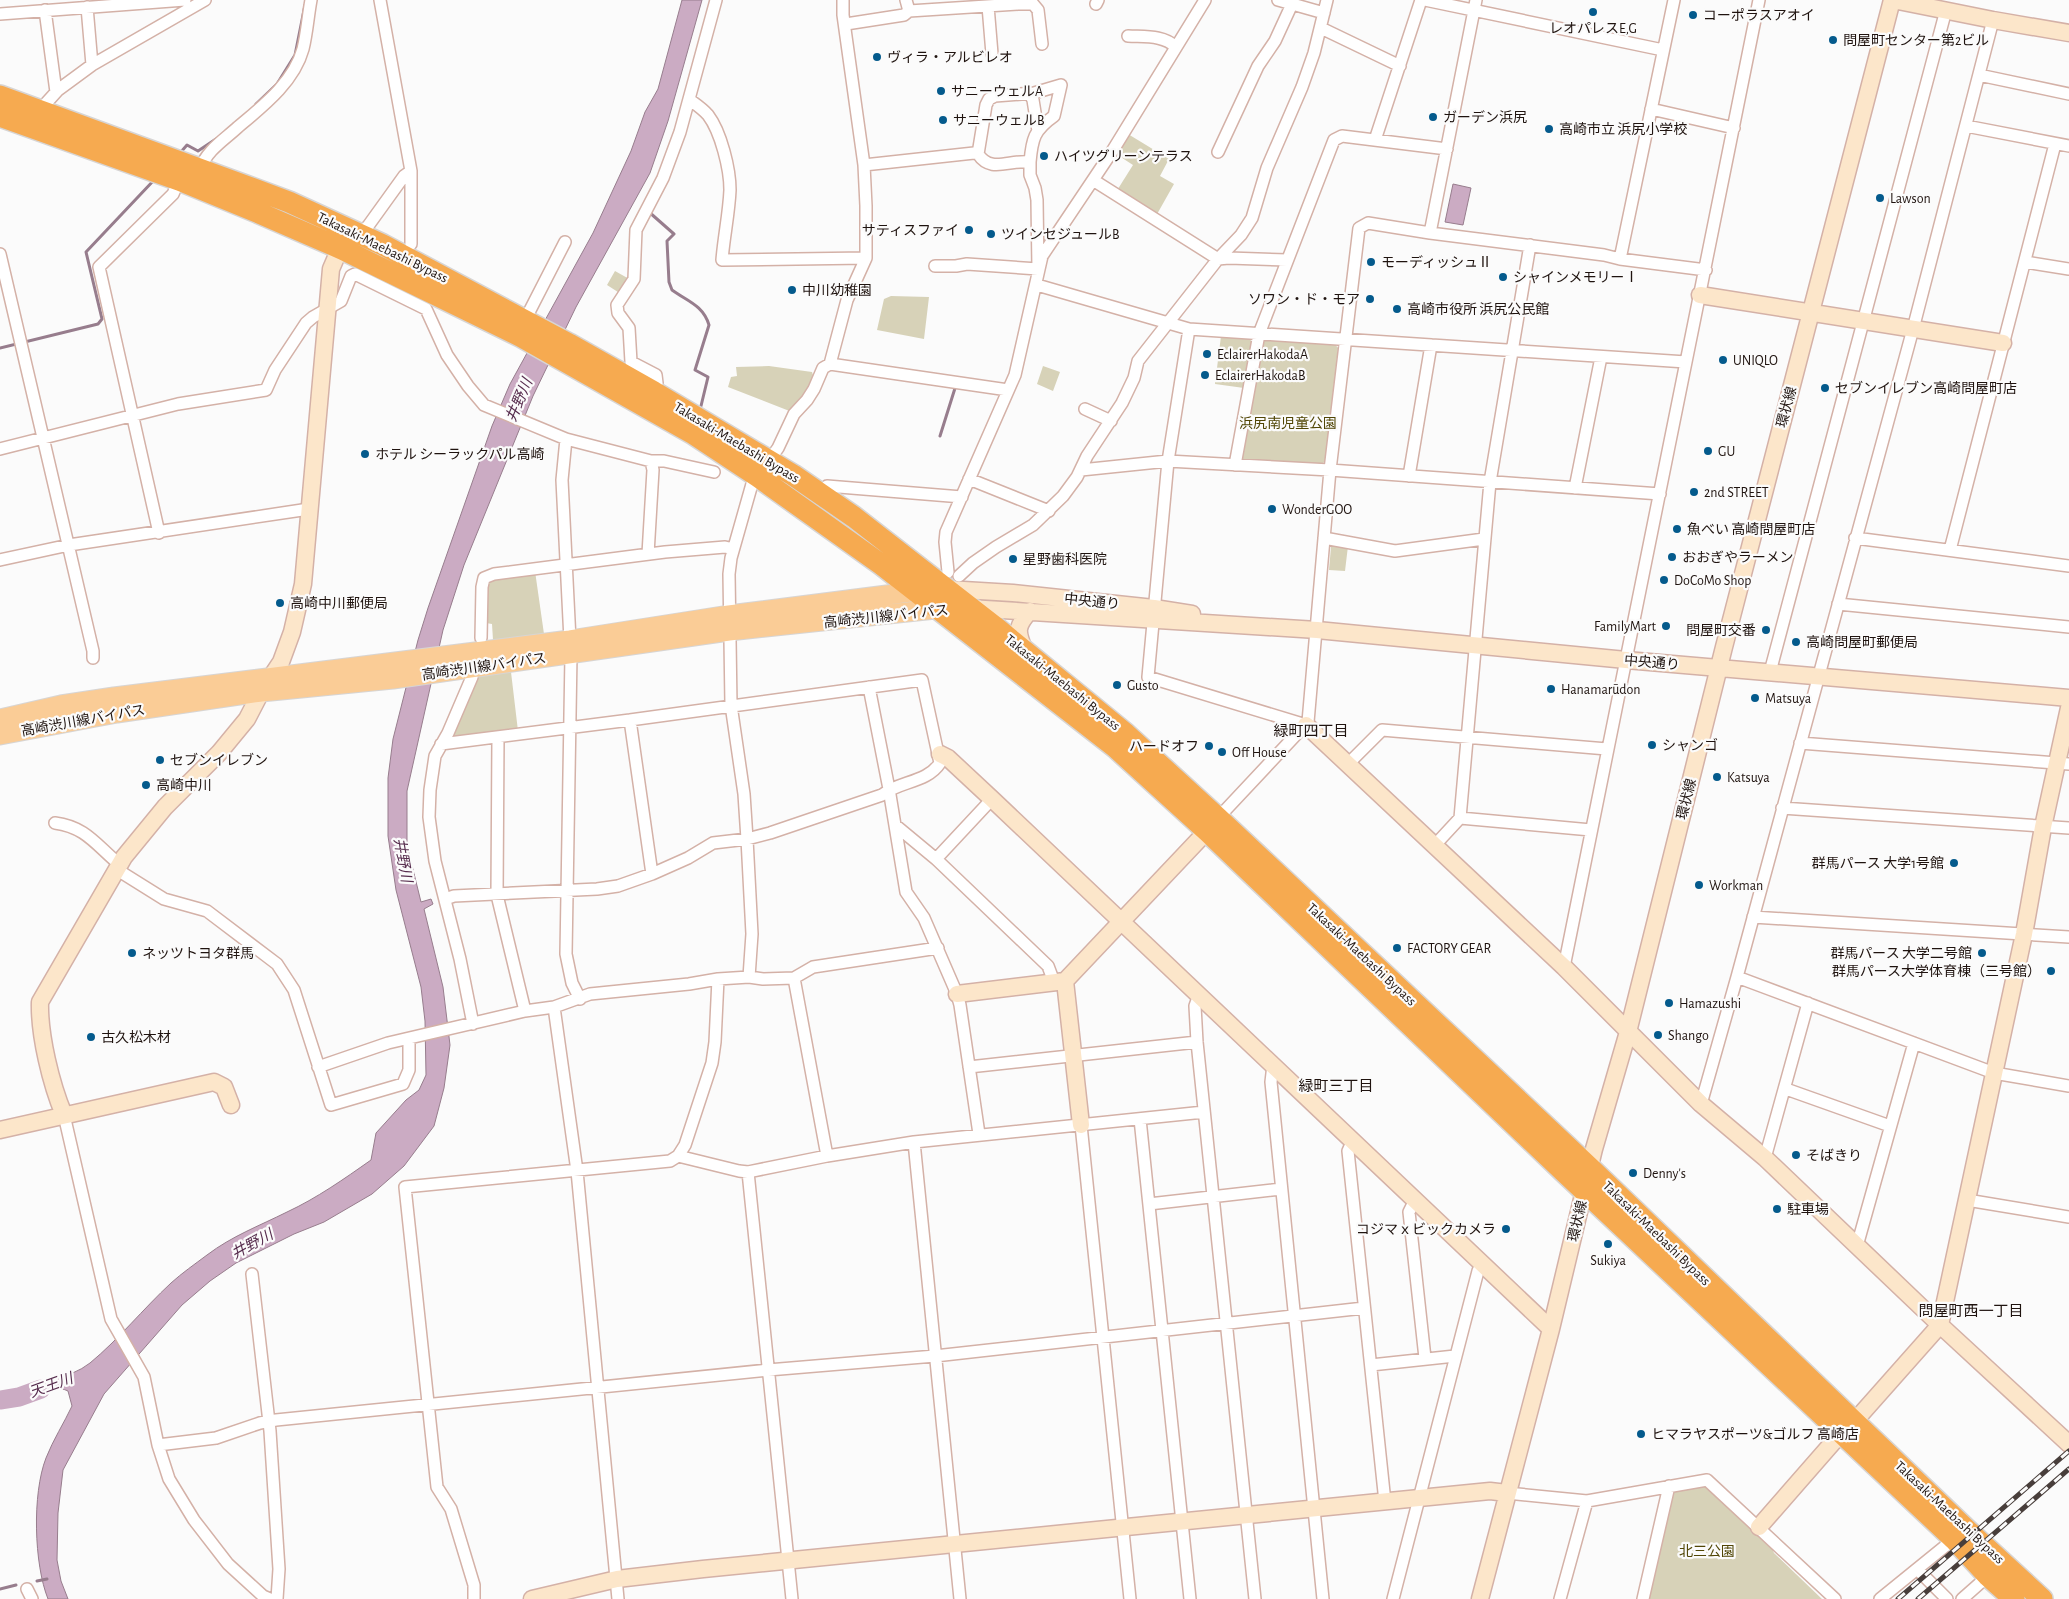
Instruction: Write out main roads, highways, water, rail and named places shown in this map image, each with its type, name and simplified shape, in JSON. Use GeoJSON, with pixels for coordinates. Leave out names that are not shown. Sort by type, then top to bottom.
{"type":"FeatureCollection","features":[{"type":"Feature","properties":{"kind":"highway","name":"Takasaki-Maebashi Bypass"},"geometry":{"type":"LineString","coordinates":[[0,96],[289,202],[360,234],[525,327],[692,433],[763,468],[821,493],[949,586],[1115,747],[1213,825],[1590,1168],[1848,1427],[1988,1576],[2014,1599]]}},
{"type":"Feature","properties":{"kind":"highway","name":"Takasaki-Maebashi Bypass"},"geometry":{"type":"LineString","coordinates":[[4,121],[179,180],[525,327]]}},
{"type":"Feature","properties":{"kind":"highway","name":"Takasaki-Maebashi Bypass"},"geometry":{"type":"LineString","coordinates":[[565,351],[654,392],[763,468],[916,591],[949,586]]}},
{"type":"Feature","properties":{"kind":"highway","name":"Takasaki-Maebashi Bypass"},"geometry":{"type":"LineString","coordinates":[[949,586],[969,608],[1126,734],[1213,825],[1584,1191],[2042,1599]]}},
{"type":"Feature","properties":{"kind":"main road"},"geometry":{"type":"LineString","coordinates":[[884,596],[890,588],[888,570]]}},
{"type":"Feature","properties":{"kind":"main road","name":"高崎渋川線バイパス"},"geometry":{"type":"LineString","coordinates":[[0,719],[88,701],[395,671],[570,647],[729,623],[949,586]]}},
{"type":"Feature","properties":{"kind":"main road","name":"高崎渋川線バイパス"},"geometry":{"type":"LineString","coordinates":[[729,623],[916,591]]}},
{"type":"Feature","properties":{"kind":"main road","name":"高崎渋川線バイパス"},"geometry":{"type":"LineString","coordinates":[[0,735],[266,685]]}},
{"type":"Feature","properties":{"kind":"water","name":"井野川"},"geometry":{"type":"Polygon","coordinates":[[[682,0],[702,0],[668,121],[650,173],[576,307],[533,396],[464,565],[443,630],[407,791],[407,845],[421,902],[431,899],[433,904],[424,909],[443,987],[450,1045],[444,1088],[434,1126],[404,1166],[372,1194],[324,1222],[294,1234],[236,1263],[210,1281],[182,1305],[104,1394],[63,1470],[58,1513],[57,1560],[61,1581],[68,1599],[48,1599],[40,1567],[36,1529],[38,1490],[46,1458],[72,1406],[68,1391],[61,1389],[49,1390],[25,1398],[19,1397],[35,1386],[73,1373],[90,1363],[171,1283],[216,1248],[309,1201],[371,1160],[376,1133],[406,1100],[419,1090],[426,1075],[425,1021],[421,987],[396,890],[388,836],[388,778],[393,739],[428,608],[492,426],[510,384],[593,233],[631,151],[645,112],[658,89],[682,0]]]}},
{"type":"Feature","properties":{"kind":"water"},"geometry":{"type":"Polygon","coordinates":[[[1453,184],[1471,188],[1463,225],[1445,222],[1453,184]]]}},
{"type":"Feature","properties":{"kind":"waterway"},"geometry":{"type":"LineString","coordinates":[[256,104],[277,84],[295,55],[305,5]]}},
{"type":"Feature","properties":{"kind":"waterway"},"geometry":{"type":"LineString","coordinates":[[180,153],[187,145],[198,151],[216,139]]}},
{"type":"Feature","properties":{"kind":"waterway"},"geometry":{"type":"LineString","coordinates":[[0,348],[98,324],[102,319],[86,252],[155,179]]}},
{"type":"Feature","properties":{"kind":"waterway"},"geometry":{"type":"LineString","coordinates":[[649,212],[674,234],[667,241],[669,282],[672,290],[699,308],[709,325],[695,370],[708,377],[701,406]]}},
{"type":"Feature","properties":{"kind":"waterway"},"geometry":{"type":"LineString","coordinates":[[940,436],[956,385]]}},
{"type":"Feature","properties":{"kind":"waterway","name":"天王川"},"geometry":{"type":"LineString","coordinates":[[0,1400],[19,1397],[41,1389]]}},
{"type":"Feature","properties":{"kind":"waterway"},"geometry":{"type":"LineString","coordinates":[[37,1581],[47,1579]]}},
{"type":"Feature","properties":{"kind":"waterway"},"geometry":{"type":"LineString","coordinates":[[0,1589],[16,1585]]}},
{"type":"Feature","properties":{"kind":"railway"},"geometry":{"type":"LineString","coordinates":[[1898,1599],[2069,1451]]}},
{"type":"Feature","properties":{"kind":"railway"},"geometry":{"type":"LineString","coordinates":[[1918,1599],[2069,1469]]}},
{"type":"Feature","properties":{"kind":"place","name":"レオパレスE,G"},"geometry":{"type":"Point","coordinates":[1593,12]}},
{"type":"Feature","properties":{"kind":"place","name":"コーポラスアオイ"},"geometry":{"type":"Point","coordinates":[1693,15]}},
{"type":"Feature","properties":{"kind":"place","name":"問屋町センター第2ビル"},"geometry":{"type":"Point","coordinates":[1833,40]}},
{"type":"Feature","properties":{"kind":"place","name":"ヴィラ・アルビレオ"},"geometry":{"type":"Point","coordinates":[877,57]}},
{"type":"Feature","properties":{"kind":"place","name":"サニーウェルA"},"geometry":{"type":"Point","coordinates":[941,91]}},
{"type":"Feature","properties":{"kind":"place","name":"ガーデン浜尻"},"geometry":{"type":"Point","coordinates":[1433,117]}},
{"type":"Feature","properties":{"kind":"place","name":"サニーウェルB"},"geometry":{"type":"Point","coordinates":[943,120]}},
{"type":"Feature","properties":{"kind":"place","name":"高崎市立 浜尻小学校"},"geometry":{"type":"Point","coordinates":[1549,129]}},
{"type":"Feature","properties":{"kind":"place","name":"ハイツグリーンテラス"},"geometry":{"type":"Point","coordinates":[1044,156]}},
{"type":"Feature","properties":{"kind":"place","name":"Lawson"},"geometry":{"type":"Point","coordinates":[1880,198]}},
{"type":"Feature","properties":{"kind":"place","name":"サティスファイ"},"geometry":{"type":"Point","coordinates":[969,230]}},
{"type":"Feature","properties":{"kind":"place","name":"ツインセジュールB"},"geometry":{"type":"Point","coordinates":[991,234]}},
{"type":"Feature","properties":{"kind":"place","name":"モーディッシュⅡ"},"geometry":{"type":"Point","coordinates":[1371,262]}},
{"type":"Feature","properties":{"kind":"place","name":"シャインメモリーⅠ"},"geometry":{"type":"Point","coordinates":[1503,277]}},
{"type":"Feature","properties":{"kind":"place","name":"中川幼稚園"},"geometry":{"type":"Point","coordinates":[792,290]}},
{"type":"Feature","properties":{"kind":"place","name":"ソワン・ド・モア"},"geometry":{"type":"Point","coordinates":[1370,299]}},
{"type":"Feature","properties":{"kind":"place","name":"高崎市役所 浜尻公民館"},"geometry":{"type":"Point","coordinates":[1397,309]}},
{"type":"Feature","properties":{"kind":"place","name":"EclairerHakodaA"},"geometry":{"type":"Point","coordinates":[1207,354]}},
{"type":"Feature","properties":{"kind":"place","name":"UNIQLO"},"geometry":{"type":"Point","coordinates":[1723,360]}},
{"type":"Feature","properties":{"kind":"place","name":"EclairerHakodaB"},"geometry":{"type":"Point","coordinates":[1205,375]}},
{"type":"Feature","properties":{"kind":"place","name":"セブンイレブン高崎問屋町店"},"geometry":{"type":"Point","coordinates":[1825,388]}},
{"type":"Feature","properties":{"kind":"place","name":"GU"},"geometry":{"type":"Point","coordinates":[1708,451]}},
{"type":"Feature","properties":{"kind":"place","name":"ホテル シーラックパル高崎"},"geometry":{"type":"Point","coordinates":[365,454]}},
{"type":"Feature","properties":{"kind":"place","name":"2nd STREET"},"geometry":{"type":"Point","coordinates":[1694,492]}},
{"type":"Feature","properties":{"kind":"place","name":"WonderGOO"},"geometry":{"type":"Point","coordinates":[1272,509]}},
{"type":"Feature","properties":{"kind":"place","name":"魚べい 高崎問屋町店"},"geometry":{"type":"Point","coordinates":[1677,529]}},
{"type":"Feature","properties":{"kind":"place","name":"おおぎやラーメン"},"geometry":{"type":"Point","coordinates":[1672,557]}},
{"type":"Feature","properties":{"kind":"place","name":"星野歯科医院"},"geometry":{"type":"Point","coordinates":[1013,559]}},
{"type":"Feature","properties":{"kind":"place","name":"DoCoMo Shop"},"geometry":{"type":"Point","coordinates":[1664,580]}},
{"type":"Feature","properties":{"kind":"place","name":"高崎中川郵便局"},"geometry":{"type":"Point","coordinates":[280,603]}},
{"type":"Feature","properties":{"kind":"place","name":"FamilyMart"},"geometry":{"type":"Point","coordinates":[1666,626]}},
{"type":"Feature","properties":{"kind":"place","name":"問屋町交番"},"geometry":{"type":"Point","coordinates":[1766,630]}},
{"type":"Feature","properties":{"kind":"place","name":"高崎問屋町郵便局"},"geometry":{"type":"Point","coordinates":[1796,642]}},
{"type":"Feature","properties":{"kind":"place","name":"Gusto"},"geometry":{"type":"Point","coordinates":[1117,685]}},
{"type":"Feature","properties":{"kind":"place","name":"Hanamarūdon"},"geometry":{"type":"Point","coordinates":[1551,689]}},
{"type":"Feature","properties":{"kind":"place","name":"Matsuya"},"geometry":{"type":"Point","coordinates":[1755,698]}},
{"type":"Feature","properties":{"kind":"place","name":"シャンゴ"},"geometry":{"type":"Point","coordinates":[1652,745]}},
{"type":"Feature","properties":{"kind":"place","name":"ハードオフ"},"geometry":{"type":"Point","coordinates":[1209,746]}},
{"type":"Feature","properties":{"kind":"place","name":"Off House"},"geometry":{"type":"Point","coordinates":[1222,752]}},
{"type":"Feature","properties":{"kind":"place","name":"セブンイレブン"},"geometry":{"type":"Point","coordinates":[160,760]}},
{"type":"Feature","properties":{"kind":"place","name":"Katsuya"},"geometry":{"type":"Point","coordinates":[1717,777]}},
{"type":"Feature","properties":{"kind":"place","name":"高崎中川"},"geometry":{"type":"Point","coordinates":[146,785]}},
{"type":"Feature","properties":{"kind":"place","name":"群馬パース 大学1号館"},"geometry":{"type":"Point","coordinates":[1954,863]}},
{"type":"Feature","properties":{"kind":"place","name":"Workman"},"geometry":{"type":"Point","coordinates":[1699,885]}},
{"type":"Feature","properties":{"kind":"place","name":"FACTORY GEAR"},"geometry":{"type":"Point","coordinates":[1397,948]}},
{"type":"Feature","properties":{"kind":"place","name":"ネッツトヨタ群馬"},"geometry":{"type":"Point","coordinates":[132,953]}},
{"type":"Feature","properties":{"kind":"place","name":"群馬パース 大学二号館"},"geometry":{"type":"Point","coordinates":[1982,953]}},
{"type":"Feature","properties":{"kind":"place","name":"群馬パース大学体育棟（三号館）"},"geometry":{"type":"Point","coordinates":[2051,971]}},
{"type":"Feature","properties":{"kind":"place","name":"Hamazushi"},"geometry":{"type":"Point","coordinates":[1669,1003]}},
{"type":"Feature","properties":{"kind":"place","name":"Shango"},"geometry":{"type":"Point","coordinates":[1658,1035]}},
{"type":"Feature","properties":{"kind":"place","name":"古久松木材"},"geometry":{"type":"Point","coordinates":[91,1037]}},
{"type":"Feature","properties":{"kind":"place","name":"そばきり"},"geometry":{"type":"Point","coordinates":[1796,1155]}},
{"type":"Feature","properties":{"kind":"place","name":"Denny's"},"geometry":{"type":"Point","coordinates":[1633,1173]}},
{"type":"Feature","properties":{"kind":"place","name":"駐車場"},"geometry":{"type":"Point","coordinates":[1777,1209]}},
{"type":"Feature","properties":{"kind":"place","name":"コジマｘビックカメラ"},"geometry":{"type":"Point","coordinates":[1506,1229]}},
{"type":"Feature","properties":{"kind":"place","name":"Sukiya"},"geometry":{"type":"Point","coordinates":[1608,1244]}},
{"type":"Feature","properties":{"kind":"place","name":"ヒマラヤスポーツ&ゴルフ 高崎店"},"geometry":{"type":"Point","coordinates":[1641,1434]}},
{"type":"Feature","properties":{"kind":"district","name":"緑町四丁目"},"geometry":{"type":"Point","coordinates":[1311,731]}},
{"type":"Feature","properties":{"kind":"district","name":"緑町三丁目"},"geometry":{"type":"Point","coordinates":[1336,1086]}},
{"type":"Feature","properties":{"kind":"district","name":"問屋町西一丁目"},"geometry":{"type":"Point","coordinates":[1971,1311]}},
{"type":"Feature","properties":{"kind":"park label","name":"浜尻南児童公園"},"geometry":{"type":"Point","coordinates":[1288,423]}},
{"type":"Feature","properties":{"kind":"park label","name":"北三公園"},"geometry":{"type":"Point","coordinates":[1707,1551]}}]}
